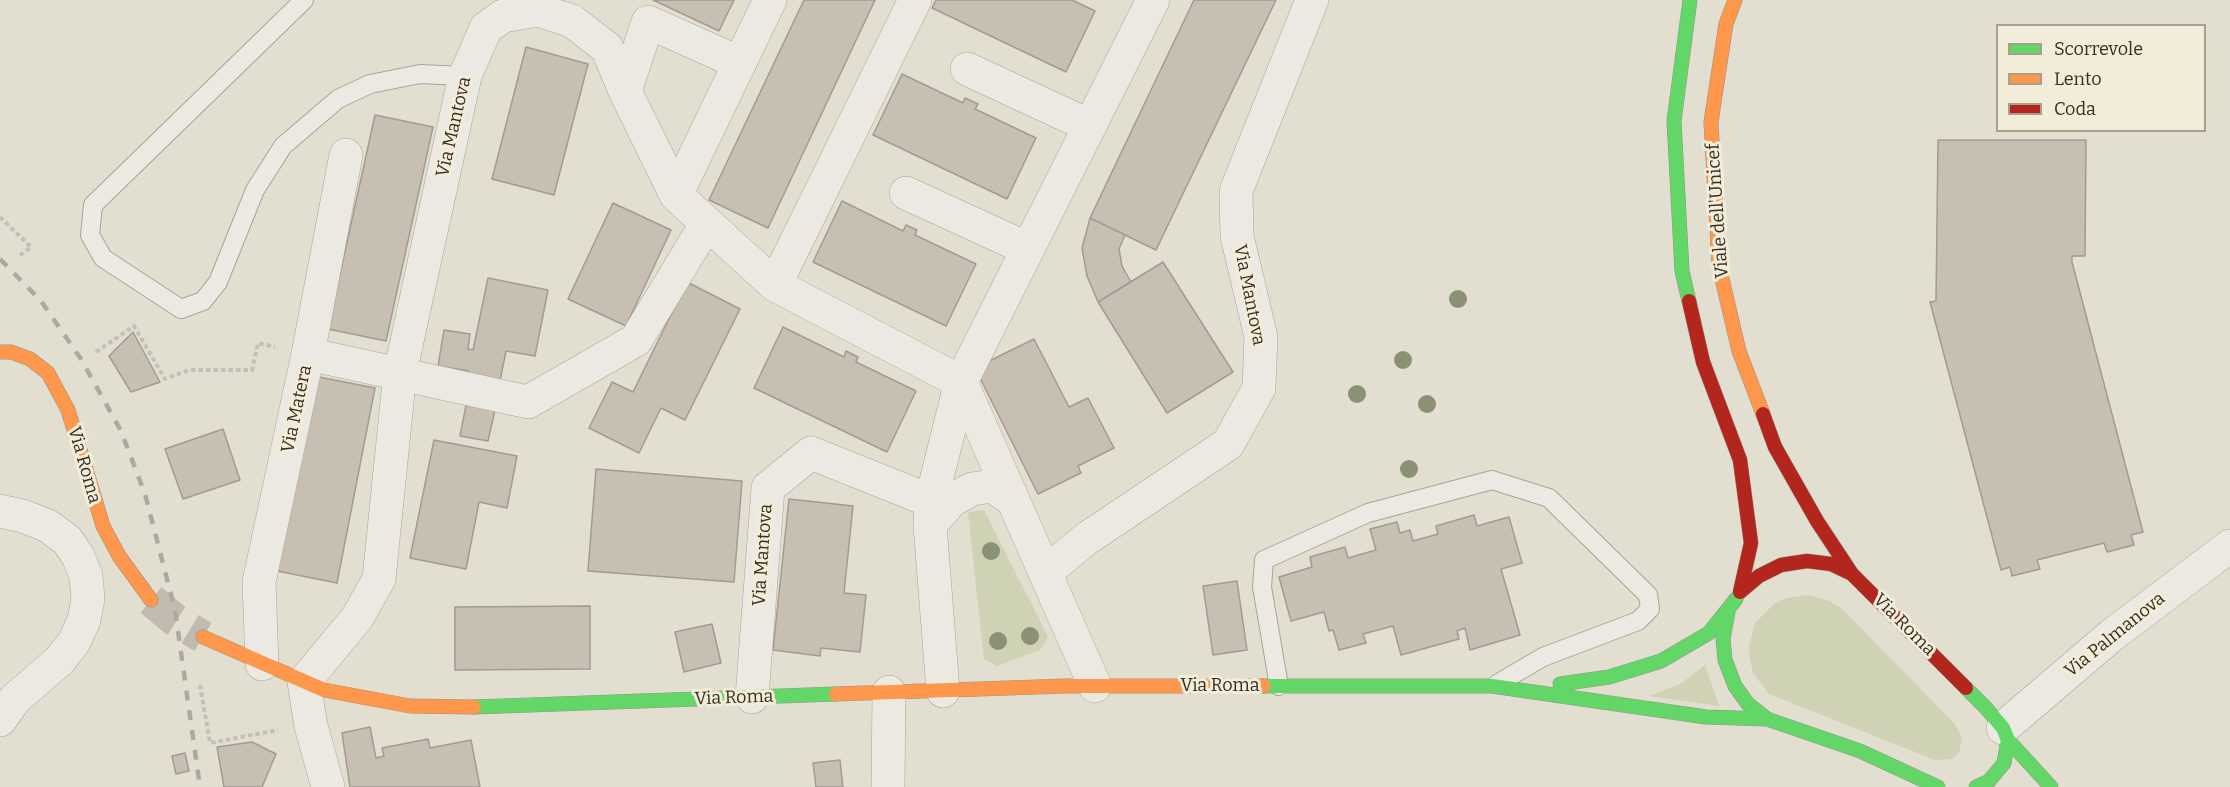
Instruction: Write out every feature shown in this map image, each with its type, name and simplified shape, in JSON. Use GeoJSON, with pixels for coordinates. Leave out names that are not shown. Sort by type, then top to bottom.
{"type":"FeatureCollection","features":[{"type":"Feature","properties":{"kind":"street"},"geometry":{"type":"LineString","coordinates":[[676,195],[770,0]]}},
{"type":"Feature","properties":{"kind":"street"},"geometry":{"type":"LineString","coordinates":[[775,285],[915,0]]}},
{"type":"Feature","properties":{"kind":"street","name":"Via Mantova"},"geometry":{"type":"LineString","coordinates":[[1045,573],[1086,539],[1228,444],[1259,388],[1261,337],[1237,237],[1236,191],[1312,0]]}},
{"type":"Feature","properties":{"kind":"street"},"geometry":{"type":"LineString","coordinates":[[1690,0],[1674,121],[1682,271],[1703,362],[1740,460],[1751,543],[1740,592]]}},
{"type":"Feature","properties":{"kind":"street","name":"Viale dell'Unicef"},"geometry":{"type":"LineString","coordinates":[[1735,0],[1726,24],[1712,122],[1719,266],[1739,351],[1775,447],[1817,521],[1852,574]]}},
{"type":"Feature","properties":{"kind":"street"},"geometry":{"type":"LineString","coordinates":[[943,691],[931,513],[961,382],[1090,126],[1146,2]]}},
{"type":"Feature","properties":{"kind":"street","name":"Via Mantova"},"geometry":{"type":"LineString","coordinates":[[304,682],[357,618],[379,579],[400,373],[465,76],[486,28],[503,16],[538,10],[572,21],[607,48],[625,91],[676,195],[775,285],[961,382]]}},
{"type":"Feature","properties":{"kind":"street"},"geometry":{"type":"LineString","coordinates":[[625,91],[648,22],[740,63]]}},
{"type":"Feature","properties":{"kind":"street"},"geometry":{"type":"LineString","coordinates":[[968,69],[1090,126]]}},
{"type":"Feature","properties":{"kind":"street","name":"Via Matera"},"geometry":{"type":"LineString","coordinates":[[262,664],[260,582],[308,354],[346,155]]}},
{"type":"Feature","properties":{"kind":"street"},"geometry":{"type":"LineString","coordinates":[[906,193],[1028,249]]}},
{"type":"Feature","properties":{"kind":"street"},"geometry":{"type":"LineString","coordinates":[[308,354],[528,402],[636,340],[707,223]]}},
{"type":"Feature","properties":{"kind":"street","name":"Via Roma"},"geometry":{"type":"LineString","coordinates":[[0,352],[11,352],[30,359],[48,373],[68,410],[103,526],[119,556],[151,600]]}},
{"type":"Feature","properties":{"kind":"street"},"geometry":{"type":"LineString","coordinates":[[961,382],[1095,686]]}},
{"type":"Feature","properties":{"kind":"street","name":"Via Mantova"},"geometry":{"type":"LineString","coordinates":[[752,698],[768,488],[811,453],[931,513]]}},
{"type":"Feature","properties":{"kind":"street"},"geometry":{"type":"LineString","coordinates":[[931,513],[972,489],[992,486],[1013,500]]}},
{"type":"Feature","properties":{"kind":"street"},"geometry":{"type":"LineString","coordinates":[[0,511],[23,516],[48,526],[67,540],[78,556],[86,576],[88,599],[84,620],[74,642],[58,661],[15,699],[0,720]]}},
{"type":"Feature","properties":{"kind":"street","name":"Via Palmanova"},"geometry":{"type":"LineString","coordinates":[[2006,734],[2112,635],[2230,546]]}},
{"type":"Feature","properties":{"kind":"street","name":"Via Roma"},"geometry":{"type":"LineString","coordinates":[[1525,689],[1609,677],[1661,661],[1709,633],[1728,612],[1740,592],[1759,576],[1781,566],[1807,561],[1831,564],[1852,574],[2006,734],[2052,787]]}},
{"type":"Feature","properties":{"kind":"street","name":"Via Roma"},"geometry":{"type":"LineString","coordinates":[[1728,612],[1723,639],[1725,660],[1735,686],[1748,704],[1767,719]]}},
{"type":"Feature","properties":{"kind":"street","name":"Via Roma"},"geometry":{"type":"LineString","coordinates":[[203,637],[304,682],[344,695],[376,701],[460,708],[1095,686],[1492,686],[1706,717],[1767,719],[1860,751],[1938,787]]}},
{"type":"Feature","properties":{"kind":"street"},"geometry":{"type":"LineString","coordinates":[[304,682],[311,726],[328,787]]}},
{"type":"Feature","properties":{"kind":"street"},"geometry":{"type":"LineString","coordinates":[[888,787],[889,692]]}},
{"type":"Feature","properties":{"kind":"street"},"geometry":{"type":"LineString","coordinates":[[1976,787],[1989,781],[2004,763],[2006,734]]}},
{"type":"Feature","properties":{"kind":"lane"},"geometry":{"type":"LineString","coordinates":[[303,0],[93,204],[90,235],[103,258],[181,309],[203,301],[218,282],[255,190],[283,146],[338,99],[370,84],[420,74],[465,76]]}},
{"type":"Feature","properties":{"kind":"lane","name":"Via Roma"},"geometry":{"type":"LineString","coordinates":[[1279,686],[1262,587],[1264,560],[1368,513],[1492,480],[1549,498],[1648,595],[1650,609],[1638,621],[1543,657],[1492,686]]}},
{"type":"Feature","properties":{"kind":"path"},"geometry":{"type":"LineString","coordinates":[[0,217],[30,247],[19,256]]}},
{"type":"Feature","properties":{"kind":"path"},"geometry":{"type":"LineString","coordinates":[[96,352],[134,326],[165,379],[189,369],[252,370],[258,343],[308,354]]}},
{"type":"Feature","properties":{"kind":"path"},"geometry":{"type":"LineString","coordinates":[[200,685],[210,743],[282,729]]}},
{"type":"Feature","properties":{"kind":"green space"},"geometry":{"type":"Polygon","coordinates":[[[984,510],[1048,637],[1040,650],[997,666],[984,659],[968,512],[984,510]]]}},
{"type":"Feature","properties":{"kind":"green space"},"geometry":{"type":"Polygon","coordinates":[[[1809,595],[1830,601],[1841,608],[1955,724],[1962,738],[1959,753],[1952,759],[1935,760],[1769,694],[1753,673],[1750,659],[1749,647],[1755,623],[1774,604],[1786,598],[1809,595]]]}},
{"type":"Feature","properties":{"kind":"green space"},"geometry":{"type":"Polygon","coordinates":[[[1705,665],[1719,706],[1649,696],[1680,684],[1705,665]]]}},
{"type":"Feature","properties":{"kind":"building"},"geometry":{"type":"Polygon","coordinates":[[[653,0],[734,0],[719,31],[653,0]]]}},
{"type":"Feature","properties":{"kind":"building"},"geometry":{"type":"Polygon","coordinates":[[[804,0],[875,0],[768,228],[709,200],[804,0]]]}},
{"type":"Feature","properties":{"kind":"building"},"geometry":{"type":"Polygon","coordinates":[[[936,0],[1072,0],[1095,11],[1066,72],[932,8],[936,0]]]}},
{"type":"Feature","properties":{"kind":"building"},"geometry":{"type":"Polygon","coordinates":[[[1194,0],[1276,0],[1156,250],[1090,218],[1194,0]]]}},
{"type":"Feature","properties":{"kind":"building"},"geometry":{"type":"Polygon","coordinates":[[[526,47],[588,64],[554,195],[492,179],[526,47]]]}},
{"type":"Feature","properties":{"kind":"building"},"geometry":{"type":"Polygon","coordinates":[[[902,74],[963,103],[965,98],[978,104],[975,109],[1036,138],[1007,199],[873,135],[902,74]]]}},
{"type":"Feature","properties":{"kind":"building"},"geometry":{"type":"Polygon","coordinates":[[[375,115],[433,127],[386,341],[328,329],[375,115]]]}},
{"type":"Feature","properties":{"kind":"building"},"geometry":{"type":"Polygon","coordinates":[[[1938,140],[2086,140],[2085,256],[2072,256],[2072,262],[2143,532],[2131,535],[2134,545],[2107,552],[2104,543],[2037,560],[2040,569],[2012,576],[2010,567],[2001,570],[1930,302],[1936,301],[1938,140]]]}},
{"type":"Feature","properties":{"kind":"building"},"geometry":{"type":"Polygon","coordinates":[[[842,201],[903,231],[906,225],[917,230],[915,235],[976,264],[946,326],[813,262],[842,201]]]}},
{"type":"Feature","properties":{"kind":"building"},"geometry":{"type":"Polygon","coordinates":[[[613,203],[671,230],[626,326],[568,299],[613,203]]]}},
{"type":"Feature","properties":{"kind":"building"},"geometry":{"type":"Polygon","coordinates":[[[1090,218],[1125,235],[1119,249],[1122,266],[1131,282],[1098,302],[1087,276],[1082,248],[1090,218]]]}},
{"type":"Feature","properties":{"kind":"building"},"geometry":{"type":"Polygon","coordinates":[[[1163,262],[1233,372],[1167,413],[1098,302],[1163,262]]]}},
{"type":"Feature","properties":{"kind":"building"},"geometry":{"type":"Polygon","coordinates":[[[488,278],[548,290],[535,356],[506,351],[500,381],[469,374],[469,371],[438,366],[444,330],[470,334],[468,349],[473,350],[488,278]]]}},
{"type":"Feature","properties":{"kind":"building"},"geometry":{"type":"Polygon","coordinates":[[[687,282],[740,309],[685,420],[661,408],[639,453],[589,428],[612,382],[633,392],[687,282]]]}},
{"type":"Feature","properties":{"kind":"building"},"geometry":{"type":"Polygon","coordinates":[[[783,327],[844,357],[846,351],[858,357],[856,362],[916,391],[887,452],[754,388],[783,327]]]}},
{"type":"Feature","properties":{"kind":"building"},"geometry":{"type":"Polygon","coordinates":[[[133,332],[160,382],[131,392],[109,356],[133,332]]]}},
{"type":"Feature","properties":{"kind":"building"},"geometry":{"type":"Polygon","coordinates":[[[1034,339],[1069,407],[1088,398],[1114,448],[1078,466],[1081,473],[1038,494],[975,368],[1034,339]]]}},
{"type":"Feature","properties":{"kind":"building"},"geometry":{"type":"Polygon","coordinates":[[[314,376],[375,388],[337,583],[277,571],[314,376]]]}},
{"type":"Feature","properties":{"kind":"building"},"geometry":{"type":"Polygon","coordinates":[[[468,395],[497,401],[488,441],[460,436],[468,395]]]}},
{"type":"Feature","properties":{"kind":"building"},"geometry":{"type":"Polygon","coordinates":[[[223,429],[240,480],[183,499],[165,449],[223,429]]]}},
{"type":"Feature","properties":{"kind":"building"},"geometry":{"type":"Polygon","coordinates":[[[434,440],[517,456],[507,508],[479,502],[466,569],[410,558],[434,440]]]}},
{"type":"Feature","properties":{"kind":"building"},"geometry":{"type":"Polygon","coordinates":[[[596,469],[742,481],[734,582],[588,571],[596,469]]]}},
{"type":"Feature","properties":{"kind":"building"},"geometry":{"type":"Polygon","coordinates":[[[789,499],[853,506],[844,593],[866,595],[860,652],[821,648],[820,656],[773,650],[789,499]]]}},
{"type":"Feature","properties":{"kind":"building"},"geometry":{"type":"Polygon","coordinates":[[[1474,515],[1477,526],[1509,517],[1522,563],[1501,569],[1520,635],[1470,650],[1465,628],[1457,631],[1459,639],[1401,655],[1393,626],[1363,634],[1366,643],[1339,650],[1333,630],[1329,631],[1324,612],[1291,621],[1279,577],[1312,567],[1310,557],[1345,547],[1348,558],[1376,550],[1370,529],[1397,522],[1400,533],[1410,530],[1413,541],[1438,534],[1436,526],[1474,515]]]}},
{"type":"Feature","properties":{"kind":"building"},"geometry":{"type":"Polygon","coordinates":[[[1237,581],[1247,650],[1213,655],[1203,586],[1237,581]]]}},
{"type":"Feature","properties":{"kind":"building"},"geometry":{"type":"Polygon","coordinates":[[[590,606],[590,669],[455,670],[455,607],[590,606]]]}},
{"type":"Feature","properties":{"kind":"building"},"geometry":{"type":"Polygon","coordinates":[[[712,624],[721,663],[684,672],[675,632],[712,624]]]}},
{"type":"Feature","properties":{"kind":"building"},"geometry":{"type":"Polygon","coordinates":[[[370,727],[376,758],[384,756],[382,748],[428,739],[430,748],[471,740],[480,787],[350,787],[342,733],[370,727]]]}},
{"type":"Feature","properties":{"kind":"building"},"geometry":{"type":"Polygon","coordinates":[[[252,742],[276,754],[262,787],[224,787],[217,747],[252,742]]]}},
{"type":"Feature","properties":{"kind":"building"},"geometry":{"type":"Polygon","coordinates":[[[185,753],[189,771],[176,774],[172,756],[185,753]]]}},
{"type":"Feature","properties":{"kind":"building"},"geometry":{"type":"Polygon","coordinates":[[[840,760],[843,787],[816,787],[813,763],[840,760]]]}},
{"type":"Feature","properties":{"kind":"tunnel"},"geometry":{"type":"LineString","coordinates":[[151,600],[175,620],[203,637]]}},
{"type":"Feature","properties":{"kind":"railway"},"geometry":{"type":"LineString","coordinates":[[0,259],[41,301],[81,359],[121,431],[145,494],[175,610],[200,787]]}},
{"type":"Feature","properties":{"kind":"traffic: fast"},"geometry":{"type":"LineString","coordinates":[[1689,301],[1682,271],[1674,121],[1690,0]]}},
{"type":"Feature","properties":{"kind":"traffic: fast"},"geometry":{"type":"LineString","coordinates":[[1560,684],[1609,677],[1661,661],[1709,633],[1736,599]]}},
{"type":"Feature","properties":{"kind":"traffic: fast"},"geometry":{"type":"LineString","coordinates":[[1728,612],[1723,639],[1725,660],[1735,686],[1748,704],[1767,719],[1860,751],[1938,787]]}},
{"type":"Feature","properties":{"kind":"traffic: fast"},"geometry":{"type":"LineString","coordinates":[[1264,686],[1492,686],[1706,717],[1767,719]]}},
{"type":"Feature","properties":{"kind":"traffic: fast"},"geometry":{"type":"LineString","coordinates":[[1966,688],[1986,708],[2003,728],[2008,740],[2051,787]]}},
{"type":"Feature","properties":{"kind":"traffic: fast"},"geometry":{"type":"LineString","coordinates":[[474,707],[836,694]]}},
{"type":"Feature","properties":{"kind":"traffic: fast"},"geometry":{"type":"LineString","coordinates":[[1976,787],[1989,781],[2004,763],[2008,740]]}},
{"type":"Feature","properties":{"kind":"traffic: slow"},"geometry":{"type":"LineString","coordinates":[[1735,0],[1726,24],[1711,122],[1719,266],[1739,351],[1763,414]]}},
{"type":"Feature","properties":{"kind":"traffic: slow"},"geometry":{"type":"LineString","coordinates":[[0,352],[11,352],[30,359],[48,373],[68,410],[103,526],[119,556],[151,600]]}},
{"type":"Feature","properties":{"kind":"traffic: slow"},"geometry":{"type":"LineString","coordinates":[[203,637],[324,690],[410,706],[474,707]]}},
{"type":"Feature","properties":{"kind":"traffic: slow"},"geometry":{"type":"LineString","coordinates":[[836,694],[1065,686],[1264,686]]}},
{"type":"Feature","properties":{"kind":"traffic: jam"},"geometry":{"type":"LineString","coordinates":[[1689,301],[1703,362],[1740,460],[1751,543],[1740,592]]}},
{"type":"Feature","properties":{"kind":"traffic: jam"},"geometry":{"type":"LineString","coordinates":[[1763,414],[1775,447],[1817,521],[1852,574]]}},
{"type":"Feature","properties":{"kind":"traffic: jam"},"geometry":{"type":"LineString","coordinates":[[1740,592],[1759,576],[1781,565],[1807,561],[1831,564],[1852,574],[1966,688]]}}]}
